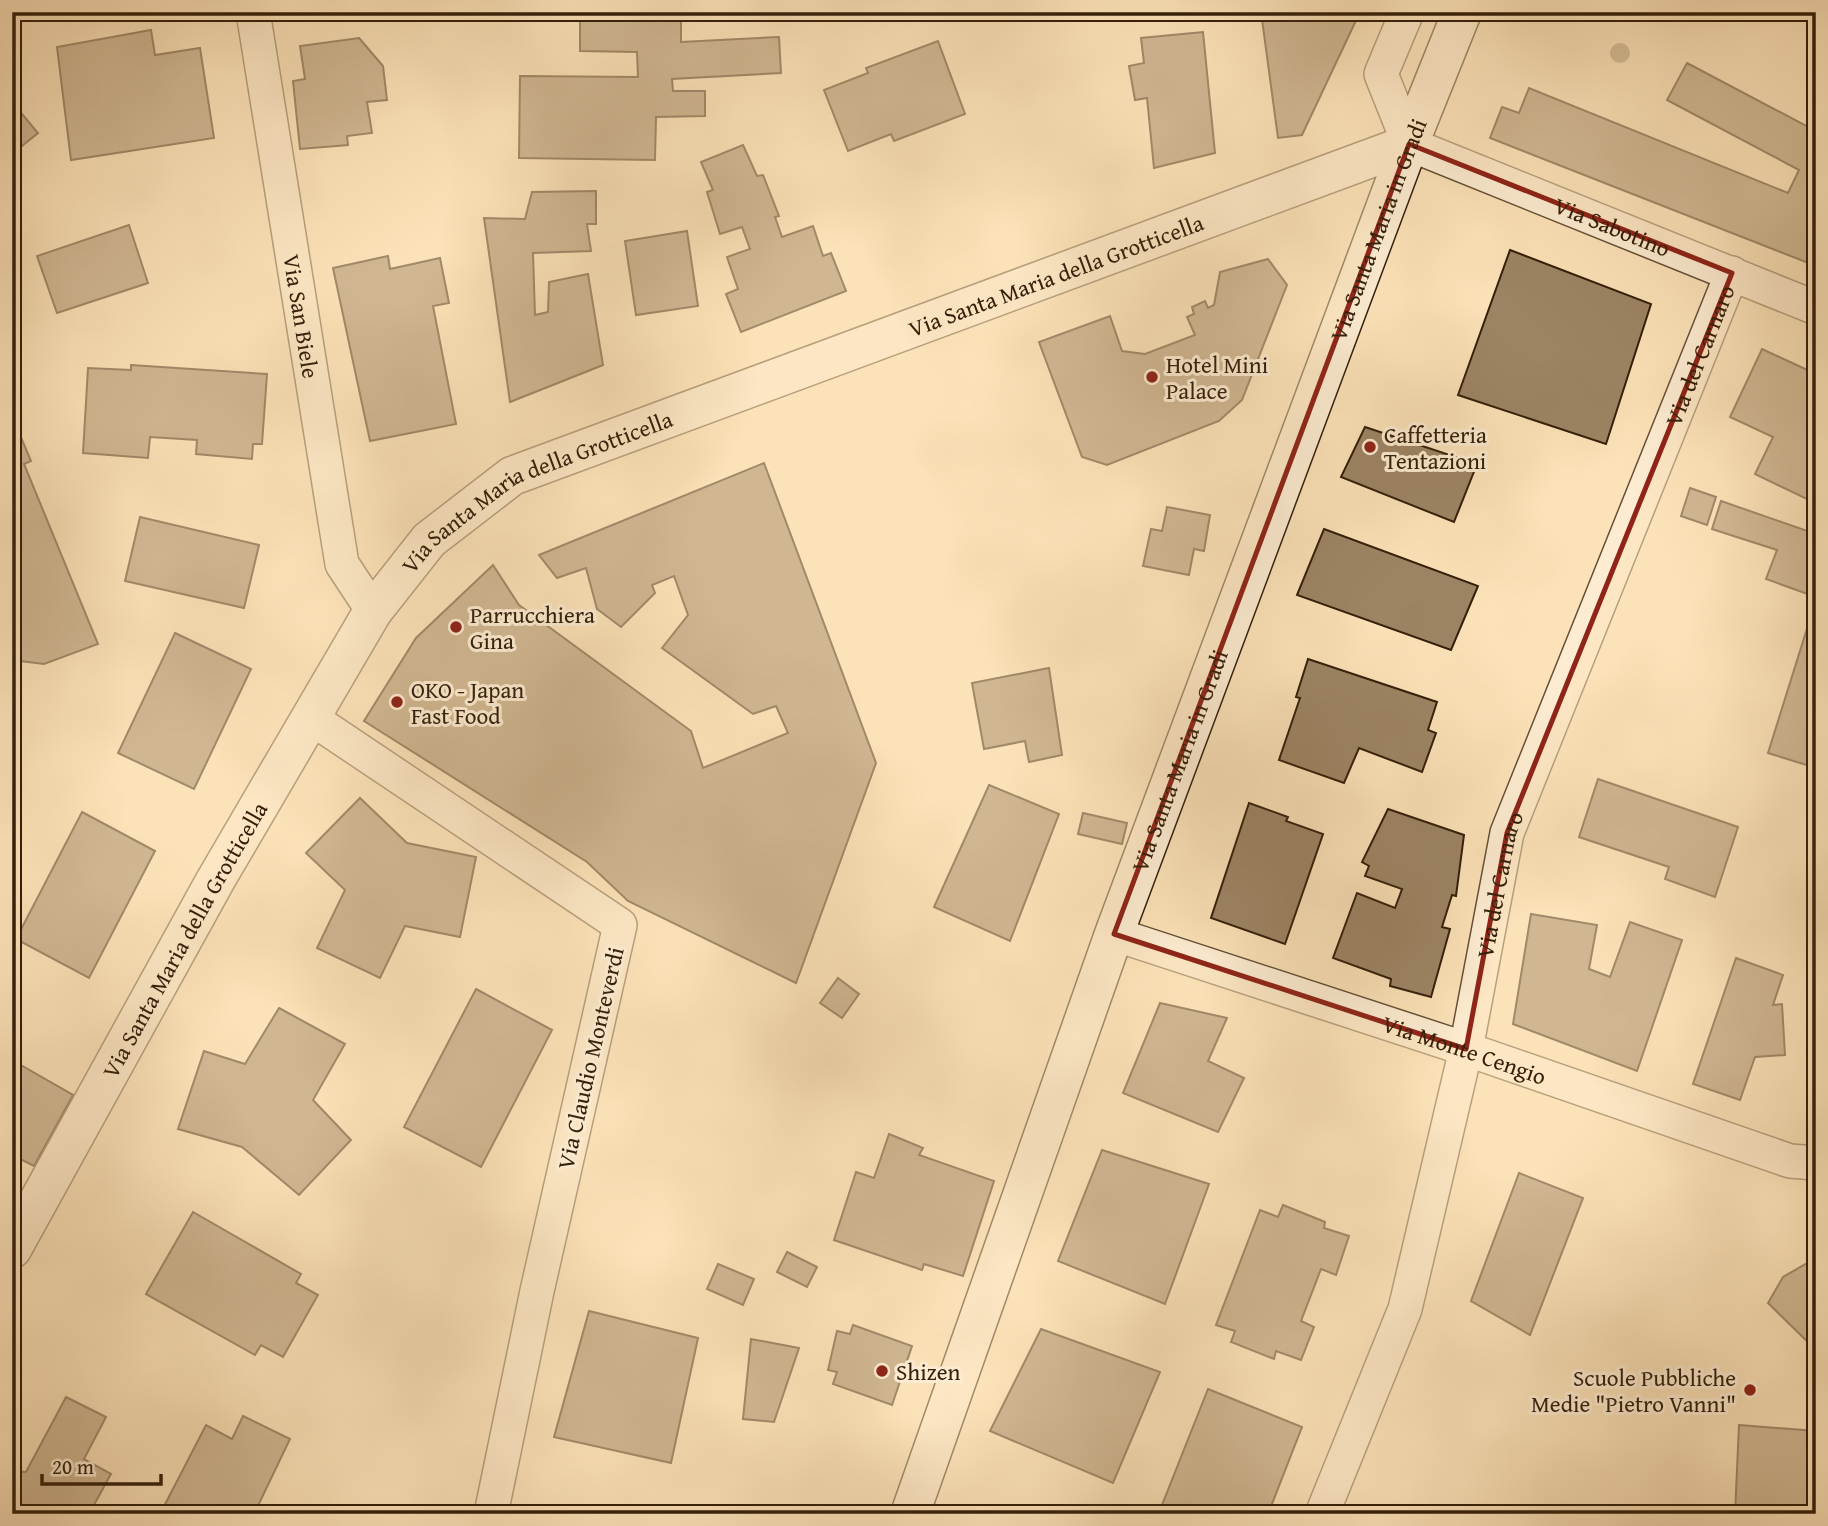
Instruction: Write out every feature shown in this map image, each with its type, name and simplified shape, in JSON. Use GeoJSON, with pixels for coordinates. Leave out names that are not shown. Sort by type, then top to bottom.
{"type":"FeatureCollection","features":[{"type":"Feature","properties":{"kind":"street","name":"Via San Biele"},"geometry":{"type":"LineString","coordinates":[[253,12],[342,564],[373,611]]}},
{"type":"Feature","properties":{"kind":"street"},"geometry":{"type":"LineString","coordinates":[[1407,12],[1381,74],[1409,144]]}},
{"type":"Feature","properties":{"kind":"street","name":"Via Santa Maria in Gradi"},"geometry":{"type":"LineString","coordinates":[[910,1514],[1114,934],[1409,144],[1462,12]]}},
{"type":"Feature","properties":{"kind":"street","name":"Via Santa Maria della Grotticella"},"geometry":{"type":"LineString","coordinates":[[12,1249],[215,881],[373,611],[429,540],[512,476],[1409,144]]}},
{"type":"Feature","properties":{"kind":"street","name":"Via Sabotino"},"geometry":{"type":"LineString","coordinates":[[1409,144],[1816,307]]}},
{"type":"Feature","properties":{"kind":"street","name":"Via del Carnaro"},"geometry":{"type":"LineString","coordinates":[[1322,1514],[1405,1309],[1466,1049],[1507,833],[1732,273]]}},
{"type":"Feature","properties":{"kind":"street","name":"Via Claudio Monteverdi"},"geometry":{"type":"LineString","coordinates":[[311,718],[620,925],[537,1291],[491,1514]]}},
{"type":"Feature","properties":{"kind":"street","name":"Via Monte Cengio"},"geometry":{"type":"LineString","coordinates":[[1114,934],[1466,1049],[1790,1161],[1816,1163]]}},
{"type":"Feature","properties":{"kind":"highlighted area"},"geometry":{"type":"Polygon","coordinates":[[[1409,144],[1732,273],[1507,833],[1466,1049],[1114,934],[1409,144]]]}},
{"type":"Feature","properties":{"kind":"building"},"geometry":{"type":"Polygon","coordinates":[[[580,12],[681,13],[681,42],[779,37],[781,73],[672,79],[673,91],[705,91],[705,116],[656,117],[655,160],[519,158],[520,76],[638,77],[637,52],[580,51],[580,12]]]}},
{"type":"Feature","properties":{"kind":"building"},"geometry":{"type":"Polygon","coordinates":[[[1261,12],[1360,12],[1302,135],[1278,138],[1261,12]]]}},
{"type":"Feature","properties":{"kind":"building"},"geometry":{"type":"Polygon","coordinates":[[[151,30],[155,55],[200,48],[214,138],[71,160],[57,47],[151,30]]]}},
{"type":"Feature","properties":{"kind":"building"},"geometry":{"type":"Polygon","coordinates":[[[1203,32],[1215,153],[1154,168],[1147,98],[1135,100],[1129,66],[1144,63],[1141,38],[1203,32]]]}},
{"type":"Feature","properties":{"kind":"building"},"geometry":{"type":"Polygon","coordinates":[[[359,38],[383,66],[387,100],[367,102],[372,133],[347,136],[348,145],[300,149],[293,81],[305,79],[300,46],[359,38]]]}},
{"type":"Feature","properties":{"kind":"building"},"geometry":{"type":"Polygon","coordinates":[[[938,41],[965,114],[894,141],[891,134],[848,151],[824,90],[868,73],[866,68],[938,41]]]}},
{"type":"Feature","properties":{"kind":"building"},"geometry":{"type":"Polygon","coordinates":[[[1687,63],[1816,131],[1816,266],[1490,138],[1502,107],[1519,113],[1529,88],[1788,193],[1799,170],[1667,100],[1687,63]]]}},
{"type":"Feature","properties":{"kind":"building"},"geometry":{"type":"Polygon","coordinates":[[[12,102],[38,133],[12,154],[12,102]]]}},
{"type":"Feature","properties":{"kind":"building"},"geometry":{"type":"Polygon","coordinates":[[[743,145],[757,176],[763,175],[779,216],[775,217],[782,237],[813,226],[823,256],[831,253],[846,291],[741,332],[726,294],[738,289],[727,257],[750,249],[742,227],[720,234],[707,192],[713,190],[701,162],[743,145]]]}},
{"type":"Feature","properties":{"kind":"building"},"geometry":{"type":"Polygon","coordinates":[[[596,191],[596,224],[587,224],[591,251],[533,253],[535,315],[548,312],[549,282],[588,274],[603,365],[510,402],[484,218],[525,219],[532,192],[596,191]]]}},
{"type":"Feature","properties":{"kind":"building"},"geometry":{"type":"Polygon","coordinates":[[[129,225],[148,283],[57,313],[37,256],[129,225]]]}},
{"type":"Feature","properties":{"kind":"building"},"geometry":{"type":"Polygon","coordinates":[[[687,231],[698,306],[636,315],[625,241],[687,231]]]}},
{"type":"Feature","properties":{"kind":"building"},"geometry":{"type":"Polygon","coordinates":[[[1510,250],[1651,304],[1606,444],[1458,395],[1510,250]]]}},
{"type":"Feature","properties":{"kind":"building"},"geometry":{"type":"Polygon","coordinates":[[[388,256],[390,269],[440,258],[449,303],[433,306],[456,424],[370,441],[333,268],[388,256]]]}},
{"type":"Feature","properties":{"kind":"building","name":"Hotel Mini Palace"},"geometry":{"type":"Polygon","coordinates":[[[1268,259],[1287,285],[1242,400],[1219,421],[1107,465],[1082,457],[1039,342],[1110,316],[1122,351],[1145,354],[1195,335],[1187,317],[1194,314],[1192,307],[1205,301],[1208,308],[1214,305],[1220,272],[1268,259]]]}},
{"type":"Feature","properties":{"kind":"building"},"geometry":{"type":"Polygon","coordinates":[[[1762,349],[1816,374],[1816,490],[1811,501],[1755,474],[1773,437],[1730,417],[1762,349]]]}},
{"type":"Feature","properties":{"kind":"building"},"geometry":{"type":"Polygon","coordinates":[[[131,365],[267,374],[262,444],[253,444],[252,459],[196,454],[197,440],[150,437],[148,458],[83,453],[88,368],[131,370],[131,365]]]}},
{"type":"Feature","properties":{"kind":"building"},"geometry":{"type":"Polygon","coordinates":[[[12,416],[31,461],[24,464],[98,644],[44,664],[12,660],[12,416]]]}},
{"type":"Feature","properties":{"kind":"building"},"geometry":{"type":"Polygon","coordinates":[[[1365,427],[1477,464],[1454,522],[1341,477],[1365,427]]]}},
{"type":"Feature","properties":{"kind":"building"},"geometry":{"type":"Polygon","coordinates":[[[764,463],[876,763],[796,983],[628,901],[587,862],[364,721],[416,638],[493,565],[519,605],[691,731],[703,768],[788,733],[776,706],[753,714],[662,648],[688,615],[674,576],[652,585],[655,593],[621,627],[597,609],[586,568],[557,578],[539,555],[764,463]]]}},
{"type":"Feature","properties":{"kind":"building"},"geometry":{"type":"Polygon","coordinates":[[[1690,488],[1716,497],[1707,525],[1681,516],[1690,488]]]}},
{"type":"Feature","properties":{"kind":"building"},"geometry":{"type":"Polygon","coordinates":[[[1721,501],[1816,534],[1816,597],[1766,579],[1777,550],[1712,529],[1721,501]]]}},
{"type":"Feature","properties":{"kind":"building"},"geometry":{"type":"Polygon","coordinates":[[[1167,507],[1210,515],[1204,551],[1194,549],[1189,575],[1143,566],[1151,529],[1162,531],[1167,507]]]}},
{"type":"Feature","properties":{"kind":"building"},"geometry":{"type":"Polygon","coordinates":[[[140,517],[259,545],[244,608],[125,581],[140,517]]]}},
{"type":"Feature","properties":{"kind":"building"},"geometry":{"type":"Polygon","coordinates":[[[1324,529],[1478,586],[1451,650],[1297,595],[1324,529]]]}},
{"type":"Feature","properties":{"kind":"building"},"geometry":{"type":"Polygon","coordinates":[[[1810,619],[1816,621],[1816,768],[1768,753],[1810,619]]]}},
{"type":"Feature","properties":{"kind":"building"},"geometry":{"type":"Polygon","coordinates":[[[175,633],[251,669],[194,789],[118,753],[175,633]]]}},
{"type":"Feature","properties":{"kind":"building"},"geometry":{"type":"Polygon","coordinates":[[[1308,659],[1437,702],[1428,730],[1436,733],[1422,772],[1359,748],[1344,783],[1279,760],[1300,698],[1296,697],[1308,659]]]}},
{"type":"Feature","properties":{"kind":"building"},"geometry":{"type":"Polygon","coordinates":[[[1049,668],[1062,755],[1029,762],[1025,741],[984,749],[972,683],[1049,668]]]}},
{"type":"Feature","properties":{"kind":"building"},"geometry":{"type":"Polygon","coordinates":[[[1598,779],[1738,827],[1715,897],[1665,879],[1669,867],[1579,837],[1598,779]]]}},
{"type":"Feature","properties":{"kind":"building"},"geometry":{"type":"Polygon","coordinates":[[[989,785],[1059,814],[1010,941],[934,907],[989,785]]]}},
{"type":"Feature","properties":{"kind":"building"},"geometry":{"type":"Polygon","coordinates":[[[360,798],[407,843],[476,857],[460,937],[405,926],[380,978],[317,948],[345,890],[306,853],[360,798]]]}},
{"type":"Feature","properties":{"kind":"building"},"geometry":{"type":"Polygon","coordinates":[[[1249,803],[1288,817],[1286,821],[1323,834],[1285,944],[1211,918],[1249,803]]]}},
{"type":"Feature","properties":{"kind":"building"},"geometry":{"type":"Polygon","coordinates":[[[1388,809],[1464,835],[1456,896],[1452,895],[1442,927],[1450,929],[1431,997],[1390,986],[1391,979],[1333,958],[1357,893],[1395,908],[1402,889],[1365,876],[1369,866],[1362,862],[1388,809]]]}},
{"type":"Feature","properties":{"kind":"building"},"geometry":{"type":"Polygon","coordinates":[[[82,812],[155,851],[89,978],[16,939],[82,812]]]}},
{"type":"Feature","properties":{"kind":"building"},"geometry":{"type":"Polygon","coordinates":[[[1083,813],[1127,823],[1122,844],[1078,834],[1083,813]]]}},
{"type":"Feature","properties":{"kind":"building"},"geometry":{"type":"Polygon","coordinates":[[[1531,914],[1597,925],[1589,969],[1610,977],[1630,922],[1682,940],[1637,1071],[1513,1024],[1531,914]]]}},
{"type":"Feature","properties":{"kind":"building"},"geometry":{"type":"Polygon","coordinates":[[[1736,958],[1783,975],[1773,1005],[1782,1004],[1785,1055],[1755,1057],[1740,1100],[1693,1084],[1736,958]]]}},
{"type":"Feature","properties":{"kind":"building"},"geometry":{"type":"Polygon","coordinates":[[[838,978],[859,994],[842,1018],[820,1003],[838,978]]]}},
{"type":"Feature","properties":{"kind":"building"},"geometry":{"type":"Polygon","coordinates":[[[476,989],[552,1030],[481,1167],[404,1127],[476,989]]]}},
{"type":"Feature","properties":{"kind":"building"},"geometry":{"type":"Polygon","coordinates":[[[1160,1003],[1227,1018],[1208,1061],[1244,1078],[1218,1132],[1123,1093],[1160,1003]]]}},
{"type":"Feature","properties":{"kind":"building"},"geometry":{"type":"Polygon","coordinates":[[[279,1008],[345,1044],[313,1100],[351,1140],[299,1195],[242,1147],[178,1129],[204,1051],[245,1064],[279,1008]]]}},
{"type":"Feature","properties":{"kind":"building"},"geometry":{"type":"Polygon","coordinates":[[[12,1060],[73,1095],[34,1166],[12,1155],[12,1060]]]}},
{"type":"Feature","properties":{"kind":"building"},"geometry":{"type":"Polygon","coordinates":[[[889,1134],[923,1148],[919,1155],[994,1181],[963,1276],[924,1264],[922,1270],[834,1240],[856,1172],[874,1178],[889,1134]]]}},
{"type":"Feature","properties":{"kind":"building"},"geometry":{"type":"Polygon","coordinates":[[[1102,1150],[1209,1184],[1165,1304],[1058,1261],[1102,1150]]]}},
{"type":"Feature","properties":{"kind":"building"},"geometry":{"type":"Polygon","coordinates":[[[1519,1173],[1583,1198],[1530,1335],[1471,1301],[1519,1173]]]}},
{"type":"Feature","properties":{"kind":"building"},"geometry":{"type":"Polygon","coordinates":[[[1283,1205],[1325,1222],[1324,1228],[1349,1236],[1336,1275],[1321,1269],[1301,1321],[1314,1327],[1301,1360],[1276,1351],[1274,1359],[1231,1342],[1235,1331],[1216,1325],[1260,1210],[1278,1217],[1283,1205]]]}},
{"type":"Feature","properties":{"kind":"building"},"geometry":{"type":"Polygon","coordinates":[[[193,1212],[301,1274],[296,1283],[318,1295],[283,1357],[261,1345],[255,1355],[146,1294],[193,1212]]]}},
{"type":"Feature","properties":{"kind":"building"},"geometry":{"type":"Polygon","coordinates":[[[787,1252],[817,1267],[807,1287],[777,1272],[787,1252]]]}},
{"type":"Feature","properties":{"kind":"building"},"geometry":{"type":"Polygon","coordinates":[[[1816,1258],[1816,1350],[1768,1303],[1783,1277],[1816,1258]]]}},
{"type":"Feature","properties":{"kind":"building"},"geometry":{"type":"Polygon","coordinates":[[[718,1264],[754,1279],[743,1305],[707,1289],[718,1264]]]}},
{"type":"Feature","properties":{"kind":"building"},"geometry":{"type":"Polygon","coordinates":[[[589,1311],[698,1338],[671,1463],[554,1437],[589,1311]]]}},
{"type":"Feature","properties":{"kind":"building"},"geometry":{"type":"Polygon","coordinates":[[[853,1325],[912,1346],[892,1405],[833,1384],[837,1372],[828,1370],[837,1331],[850,1334],[853,1325]]]}},
{"type":"Feature","properties":{"kind":"building"},"geometry":{"type":"Polygon","coordinates":[[[1041,1329],[1160,1372],[1113,1483],[990,1431],[1041,1329]]]}},
{"type":"Feature","properties":{"kind":"building"},"geometry":{"type":"Polygon","coordinates":[[[751,1339],[799,1348],[774,1422],[743,1419],[751,1339]]]}},
{"type":"Feature","properties":{"kind":"building"},"geometry":{"type":"Polygon","coordinates":[[[1208,1389],[1302,1427],[1268,1514],[1183,1514],[1162,1505],[1208,1389]]]}},
{"type":"Feature","properties":{"kind":"building"},"geometry":{"type":"Polygon","coordinates":[[[66,1397],[106,1417],[84,1459],[111,1474],[89,1514],[29,1514],[12,1505],[14,1471],[26,1472],[66,1397]]]}},
{"type":"Feature","properties":{"kind":"building"},"geometry":{"type":"Polygon","coordinates":[[[243,1416],[290,1439],[254,1514],[248,1514],[233,1506],[229,1514],[160,1514],[206,1425],[232,1439],[243,1416]]]}},
{"type":"Feature","properties":{"kind":"building"},"geometry":{"type":"Polygon","coordinates":[[[1739,1425],[1816,1431],[1816,1514],[1735,1514],[1739,1425]]]}},
{"type":"Feature","properties":{"kind":"building"},"geometry":{"type":"Polygon","coordinates":[[[578,1506],[618,1512],[619,1506],[658,1512],[577,1514],[578,1506]]]}},
{"type":"Feature","properties":{"kind":"place","name":"Hotel Mini Palace"},"geometry":{"type":"Point","coordinates":[1152,377]}},
{"type":"Feature","properties":{"kind":"place","name":"Caffetteria Tentazioni"},"geometry":{"type":"Point","coordinates":[1370,447]}},
{"type":"Feature","properties":{"kind":"place","name":"Parrucchiera Gina"},"geometry":{"type":"Point","coordinates":[456,627]}},
{"type":"Feature","properties":{"kind":"place","name":"OKO - Japan Fast Food"},"geometry":{"type":"Point","coordinates":[397,702]}},
{"type":"Feature","properties":{"kind":"place","name":"Shizen"},"geometry":{"type":"Point","coordinates":[882,1371]}},
{"type":"Feature","properties":{"kind":"place","name":"Scuole Pubbliche Medie \"Pietro Vanni\""},"geometry":{"type":"Point","coordinates":[1750,1390]}}]}
